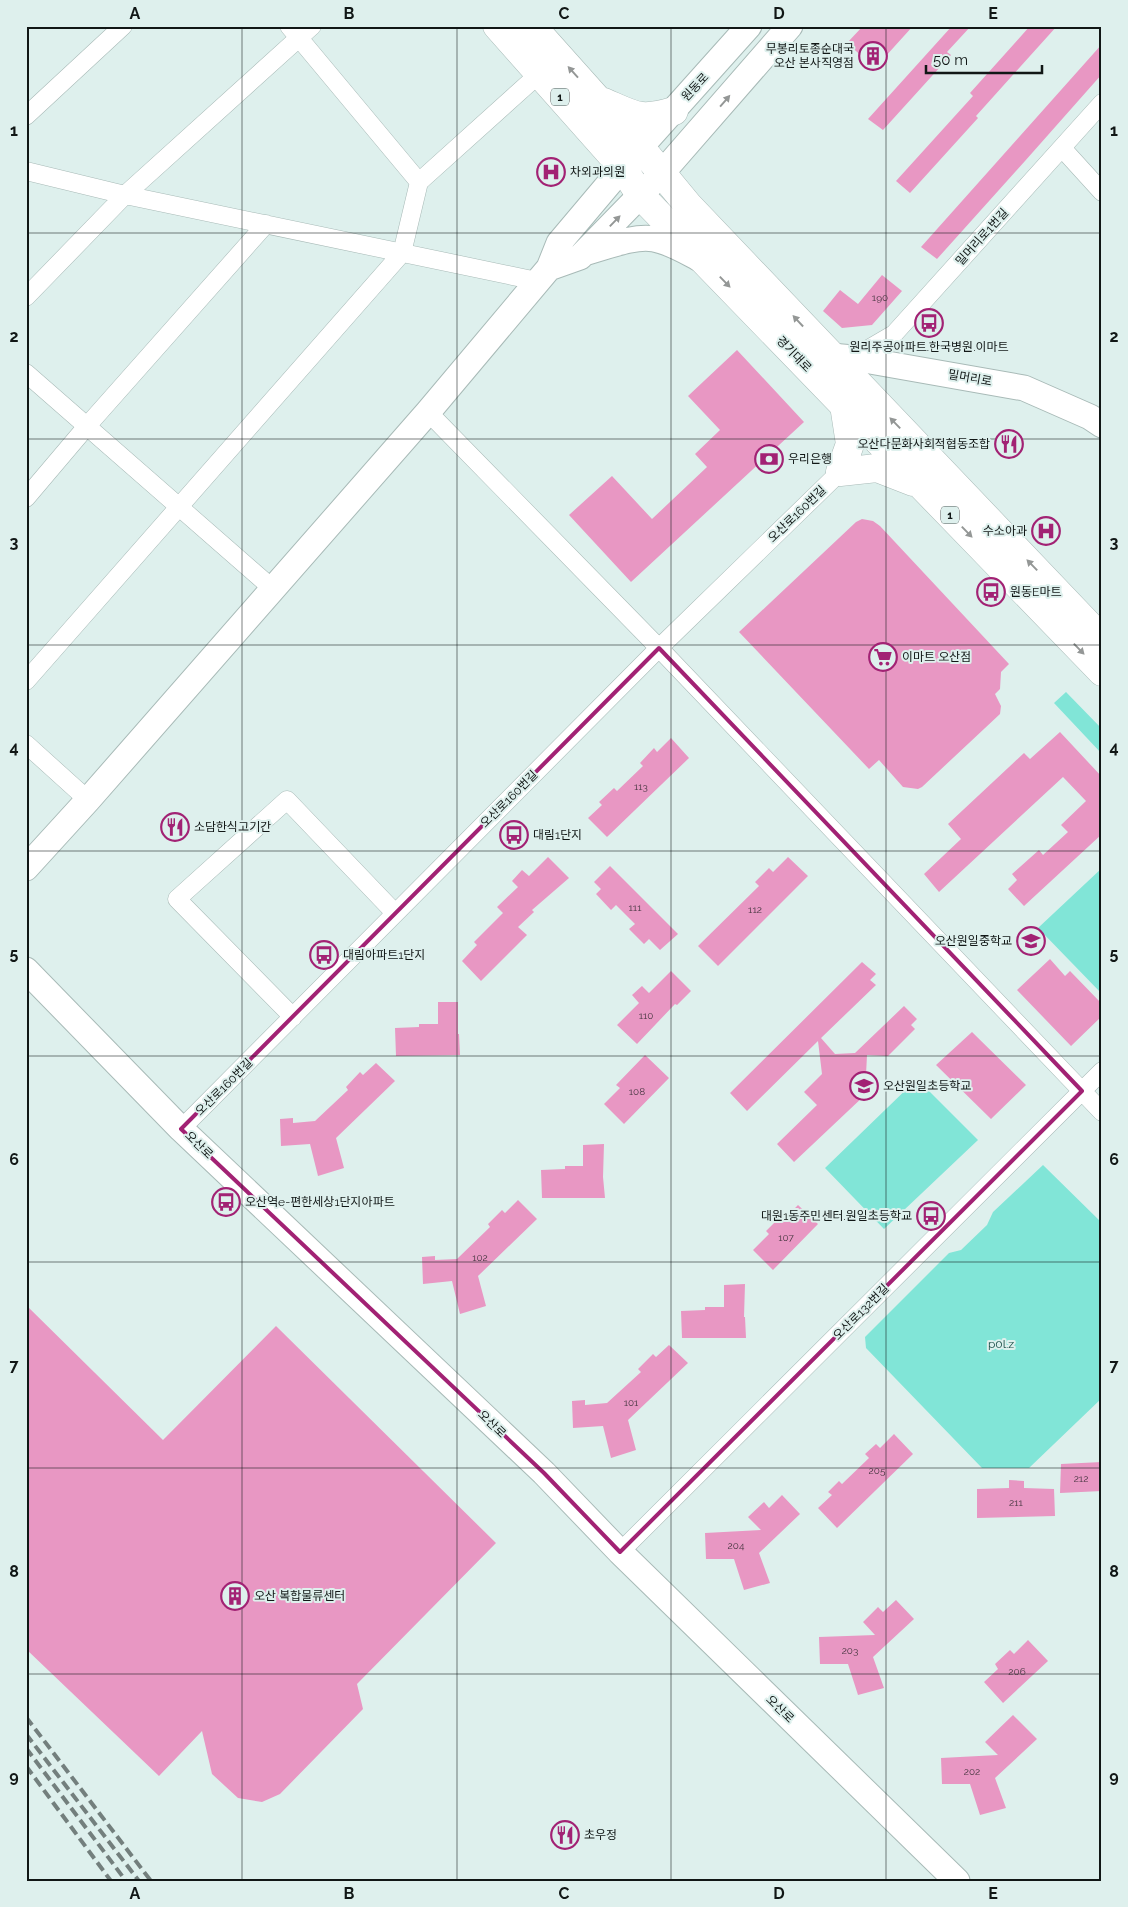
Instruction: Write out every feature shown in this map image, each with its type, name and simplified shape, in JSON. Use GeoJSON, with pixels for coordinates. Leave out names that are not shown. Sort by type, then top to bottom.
{"type":"FeatureCollection","features":[{"type":"Feature","properties":{"kind":"main road","name":"경기대로"},"geometry":{"type":"LineString","coordinates":[[496,26],[623,168],[640,195],[1102,672]]}},
{"type":"Feature","properties":{"kind":"main road","name":"경기대로"},"geometry":{"type":"LineString","coordinates":[[532,26],[641,148],[690,207],[842,357],[1102,639]]}},
{"type":"Feature","properties":{"kind":"main road"},"geometry":{"type":"LineString","coordinates":[[598,99],[632,115],[652,117],[674,111]]}},
{"type":"Feature","properties":{"kind":"main road"},"geometry":{"type":"LineString","coordinates":[[799,358],[842,357]]}},
{"type":"Feature","properties":{"kind":"main road"},"geometry":{"type":"LineString","coordinates":[[844,404],[850,444],[840,472],[877,468],[921,485]]}},
{"type":"Feature","properties":{"kind":"street"},"geometry":{"type":"LineString","coordinates":[[26,116],[123,26]]}},
{"type":"Feature","properties":{"kind":"street"},"geometry":{"type":"LineString","coordinates":[[26,868],[88,800],[428,412],[543,275],[580,257],[584,253],[661,174],[790,26]]}},
{"type":"Feature","properties":{"kind":"street","name":"원동로"},"geometry":{"type":"LineString","coordinates":[[543,275],[559,244],[742,29]]}},
{"type":"Feature","properties":{"kind":"street"},"geometry":{"type":"LineString","coordinates":[[26,297],[124,195],[300,30],[419,182]]}},
{"type":"Feature","properties":{"kind":"street"},"geometry":{"type":"LineString","coordinates":[[26,681],[402,252],[419,182],[539,74]]}},
{"type":"Feature","properties":{"kind":"street","name":"밀머리로1번길"},"geometry":{"type":"LineString","coordinates":[[842,357],[894,334],[1102,103]]}},
{"type":"Feature","properties":{"kind":"street"},"geometry":{"type":"LineString","coordinates":[[584,125],[599,160],[601,170],[596,200]]}},
{"type":"Feature","properties":{"kind":"street"},"geometry":{"type":"LineString","coordinates":[[1062,148],[1102,192]]}},
{"type":"Feature","properties":{"kind":"street"},"geometry":{"type":"LineString","coordinates":[[682,149],[676,174],[678,184],[690,207]]}},
{"type":"Feature","properties":{"kind":"street"},"geometry":{"type":"LineString","coordinates":[[26,171],[124,195],[402,252],[543,275]]}},
{"type":"Feature","properties":{"kind":"street"},"geometry":{"type":"LineString","coordinates":[[26,498],[87,426],[266,224]]}},
{"type":"Feature","properties":{"kind":"street"},"geometry":{"type":"LineString","coordinates":[[584,253],[636,239],[653,239],[681,249],[705,262]]}},
{"type":"Feature","properties":{"kind":"street","name":"밀머리로"},"geometry":{"type":"LineString","coordinates":[[842,357],[1024,388],[1102,425]]}},
{"type":"Feature","properties":{"kind":"street"},"geometry":{"type":"LineString","coordinates":[[26,373],[273,589]]}},
{"type":"Feature","properties":{"kind":"street"},"geometry":{"type":"LineString","coordinates":[[428,412],[659,648],[1102,1112]]}},
{"type":"Feature","properties":{"kind":"street","name":"오산로160번길"},"geometry":{"type":"LineString","coordinates":[[181,1129],[659,648],[840,472]]}},
{"type":"Feature","properties":{"kind":"street"},"geometry":{"type":"LineString","coordinates":[[26,744],[88,800]]}},
{"type":"Feature","properties":{"kind":"street"},"geometry":{"type":"LineString","coordinates":[[293,1017],[177,900],[287,800],[395,913]]}},
{"type":"Feature","properties":{"kind":"street","name":"오산로"},"geometry":{"type":"LineString","coordinates":[[26,970],[181,1129],[536,1466],[620,1552],[957,1881]]}},
{"type":"Feature","properties":{"kind":"street","name":"오산로132번길"},"geometry":{"type":"LineString","coordinates":[[620,1552],[1102,1071]]}},
{"type":"Feature","properties":{"kind":"highlighted area"},"geometry":{"type":"Polygon","coordinates":[[[659,648],[1082,1091],[620,1552],[544,1473],[181,1129],[659,648]]]}},
{"type":"Feature","properties":{"kind":"green space"},"geometry":{"type":"Polygon","coordinates":[[[1066,692],[1102,729],[1102,754],[1054,703],[1066,692]]]}},
{"type":"Feature","properties":{"kind":"green space"},"geometry":{"type":"Polygon","coordinates":[[[1102,868],[1102,994],[1038,928],[1102,868]]]}},
{"type":"Feature","properties":{"kind":"green space"},"geometry":{"type":"Polygon","coordinates":[[[917,1079],[978,1140],[884,1229],[825,1168],[917,1079]]]}},
{"type":"Feature","properties":{"kind":"green space","name":"p0l.z"},"geometry":{"type":"Polygon","coordinates":[[[1043,1165],[1102,1223],[1102,1398],[1029,1468],[982,1468],[866,1348],[865,1337],[949,1253],[961,1250],[987,1225],[993,1212],[1043,1165]]]}},
{"type":"Feature","properties":{"kind":"building","name":"무봉리토종순대국 오산 본사직영점"},"geometry":{"type":"Polygon","coordinates":[[[863,26],[913,26],[875,68],[847,43],[863,26]]]}},
{"type":"Feature","properties":{"kind":"building"},"geometry":{"type":"Polygon","coordinates":[[[952,26],[971,26],[947,52],[951,55],[883,130],[868,119],[952,26]]]}},
{"type":"Feature","properties":{"kind":"building"},"geometry":{"type":"Polygon","coordinates":[[[1030,26],[1057,26],[910,193],[896,181],[973,96],[970,93],[1030,26]]]}},
{"type":"Feature","properties":{"kind":"building"},"geometry":{"type":"Polygon","coordinates":[[[1102,44],[1102,74],[1025,161],[937,259],[921,247],[1102,44]]]}},
{"type":"Feature","properties":{"kind":"building"},"geometry":{"type":"Polygon","coordinates":[[[882,275],[902,291],[872,325],[842,328],[823,311],[840,290],[858,304],[882,275]]]}},
{"type":"Feature","properties":{"kind":"building"},"geometry":{"type":"Polygon","coordinates":[[[737,350],[804,422],[631,582],[569,515],[612,476],[652,519],[707,467],[695,454],[720,430],[688,396],[737,350]]]}},
{"type":"Feature","properties":{"kind":"building","name":"이마트 오산점"},"geometry":{"type":"Polygon","coordinates":[[[862,519],[873,521],[880,526],[1009,664],[1001,672],[1000,689],[995,694],[1001,706],[1000,714],[918,789],[903,787],[879,760],[869,769],[739,632],[856,522],[862,519]]]}},
{"type":"Feature","properties":{"kind":"building"},"geometry":{"type":"Polygon","coordinates":[[[1060,732],[1102,777],[1102,834],[1024,906],[1008,889],[1017,880],[1012,874],[1039,850],[1043,855],[1068,832],[1061,825],[1086,801],[1063,777],[939,892],[924,874],[961,839],[948,824],[1024,753],[1030,759],[1060,732]]]}},
{"type":"Feature","properties":{"kind":"building"},"geometry":{"type":"Polygon","coordinates":[[[671,738],[689,758],[607,837],[588,818],[602,805],[599,802],[614,788],[617,791],[643,766],[640,763],[654,748],[657,752],[671,738]]]}},
{"type":"Feature","properties":{"kind":"building"},"geometry":{"type":"Polygon","coordinates":[[[548,857],[569,878],[532,910],[534,912],[518,927],[527,935],[481,981],[462,961],[477,945],[474,942],[503,913],[497,907],[518,887],[512,881],[522,870],[529,876],[548,857]]]}},
{"type":"Feature","properties":{"kind":"building"},"geometry":{"type":"Polygon","coordinates":[[[788,857],[808,876],[718,966],[698,946],[759,886],[755,882],[769,868],[773,872],[788,857]]]}},
{"type":"Feature","properties":{"kind":"building"},"geometry":{"type":"Polygon","coordinates":[[[610,866],[678,934],[660,950],[649,939],[644,944],[629,929],[635,924],[616,905],[611,910],[596,894],[601,889],[594,882],[610,866]]]}},
{"type":"Feature","properties":{"kind":"building"},"geometry":{"type":"Polygon","coordinates":[[[1050,959],[1065,976],[1070,971],[1102,1004],[1102,1016],[1071,1046],[1017,990],[1050,959]]]}},
{"type":"Feature","properties":{"kind":"building"},"geometry":{"type":"Polygon","coordinates":[[[862,962],[876,974],[870,980],[876,985],[821,1038],[835,1054],[855,1053],[904,1006],[917,1019],[911,1025],[915,1029],[888,1056],[867,1055],[865,1095],[794,1162],[777,1144],[817,1105],[804,1092],[822,1074],[818,1041],[747,1111],[730,1093],[862,962]]]}},
{"type":"Feature","properties":{"kind":"building"},"geometry":{"type":"Polygon","coordinates":[[[671,971],[691,991],[677,1005],[675,1004],[637,1044],[617,1025],[639,1003],[632,995],[642,986],[649,993],[671,971]]]}},
{"type":"Feature","properties":{"kind":"building"},"geometry":{"type":"Polygon","coordinates":[[[438,1002],[458,1002],[460,1055],[396,1056],[395,1028],[419,1027],[419,1024],[438,1024],[438,1002]]]}},
{"type":"Feature","properties":{"kind":"building"},"geometry":{"type":"Polygon","coordinates":[[[972,1032],[1026,1085],[991,1119],[936,1065],[972,1032]]]}},
{"type":"Feature","properties":{"kind":"building"},"geometry":{"type":"Polygon","coordinates":[[[645,1055],[669,1078],[624,1124],[604,1104],[620,1088],[616,1085],[645,1055]]]}},
{"type":"Feature","properties":{"kind":"building"},"geometry":{"type":"Polygon","coordinates":[[[376,1063],[395,1081],[336,1138],[344,1168],[318,1176],[310,1144],[281,1146],[280,1119],[293,1118],[293,1123],[315,1121],[348,1090],[346,1087],[360,1072],[363,1075],[376,1063]]]}},
{"type":"Feature","properties":{"kind":"building"},"geometry":{"type":"Polygon","coordinates":[[[604,1144],[603,1177],[605,1198],[542,1198],[541,1170],[565,1169],[565,1166],[583,1166],[583,1145],[604,1144]]]}},
{"type":"Feature","properties":{"kind":"building"},"geometry":{"type":"Polygon","coordinates":[[[518,1200],[537,1219],[478,1276],[486,1306],[460,1314],[452,1281],[423,1284],[422,1257],[435,1256],[435,1260],[457,1259],[490,1227],[488,1224],[502,1210],[505,1213],[518,1200]]]}},
{"type":"Feature","properties":{"kind":"building"},"geometry":{"type":"Polygon","coordinates":[[[798,1205],[818,1224],[773,1270],[753,1250],[769,1234],[766,1231],[780,1217],[783,1220],[798,1205]]]}},
{"type":"Feature","properties":{"kind":"building"},"geometry":{"type":"Polygon","coordinates":[[[745,1284],[744,1317],[746,1338],[682,1338],[681,1311],[705,1310],[705,1307],[724,1307],[724,1285],[745,1284]]]}},
{"type":"Feature","properties":{"kind":"building","name":"오산 복합물류센터"},"geometry":{"type":"Polygon","coordinates":[[[26,1305],[163,1440],[276,1326],[496,1543],[357,1684],[363,1709],[280,1794],[262,1802],[238,1798],[212,1774],[202,1731],[159,1776],[26,1649],[26,1305]]]}},
{"type":"Feature","properties":{"kind":"building"},"geometry":{"type":"Polygon","coordinates":[[[669,1345],[688,1363],[628,1420],[636,1450],[611,1458],[603,1426],[573,1428],[572,1401],[585,1400],[585,1405],[607,1403],[641,1372],[638,1369],[653,1354],[656,1357],[669,1345]]]}},
{"type":"Feature","properties":{"kind":"building"},"geometry":{"type":"Polygon","coordinates":[[[894,1434],[913,1454],[837,1528],[818,1508],[832,1495],[828,1492],[839,1481],[842,1484],[869,1458],[865,1454],[876,1444],[880,1448],[894,1434]]]}},
{"type":"Feature","properties":{"kind":"building"},"geometry":{"type":"Polygon","coordinates":[[[1102,1462],[1102,1491],[1060,1493],[1061,1464],[1102,1462]]]}},
{"type":"Feature","properties":{"kind":"building"},"geometry":{"type":"Polygon","coordinates":[[[1009,1480],[1024,1481],[1024,1488],[1054,1489],[1055,1516],[977,1518],[977,1489],[1009,1488],[1009,1480]]]}},
{"type":"Feature","properties":{"kind":"building"},"geometry":{"type":"Polygon","coordinates":[[[782,1495],[800,1514],[759,1553],[770,1583],[744,1590],[734,1559],[706,1559],[705,1533],[761,1530],[748,1517],[764,1502],[769,1508],[782,1495]]]}},
{"type":"Feature","properties":{"kind":"building"},"geometry":{"type":"Polygon","coordinates":[[[896,1600],[914,1619],[873,1657],[884,1688],[858,1695],[848,1664],[820,1664],[819,1637],[875,1635],[863,1622],[878,1607],[883,1612],[896,1600]]]}},
{"type":"Feature","properties":{"kind":"building"},"geometry":{"type":"Polygon","coordinates":[[[1028,1640],[1048,1661],[1003,1703],[984,1682],[998,1669],[995,1664],[1010,1650],[1014,1654],[1028,1640]]]}},
{"type":"Feature","properties":{"kind":"building"},"geometry":{"type":"Polygon","coordinates":[[[1013,1715],[1037,1739],[995,1778],[1006,1808],[980,1815],[970,1784],[942,1784],[941,1758],[998,1755],[985,1742],[1013,1715]]]}},
{"type":"Feature","properties":{"kind":"railway"},"geometry":{"type":"LineString","coordinates":[[26,1717],[151,1881]]}},
{"type":"Feature","properties":{"kind":"railway"},"geometry":{"type":"LineString","coordinates":[[26,1734],[139,1881]]}},
{"type":"Feature","properties":{"kind":"railway"},"geometry":{"type":"LineString","coordinates":[[26,1748],[126,1881]]}},
{"type":"Feature","properties":{"kind":"railway"},"geometry":{"type":"LineString","coordinates":[[26,1766],[111,1881]]}},
{"type":"Feature","properties":{"kind":"place","name":"무봉리토종순대국 오산 본사직영점"},"geometry":{"type":"Point","coordinates":[873,56]}},
{"type":"Feature","properties":{"kind":"place","name":"차외과의원"},"geometry":{"type":"Point","coordinates":[551,172]}},
{"type":"Feature","properties":{"kind":"place","name":"원리주공아파트.한국병원.이마트"},"geometry":{"type":"Point","coordinates":[929,323]}},
{"type":"Feature","properties":{"kind":"place","name":"오산다문화사회적협동조합"},"geometry":{"type":"Point","coordinates":[1009,444]}},
{"type":"Feature","properties":{"kind":"place","name":"우리은행"},"geometry":{"type":"Point","coordinates":[769,459]}},
{"type":"Feature","properties":{"kind":"place","name":"수소아과"},"geometry":{"type":"Point","coordinates":[1046,531]}},
{"type":"Feature","properties":{"kind":"place","name":"원동E마트"},"geometry":{"type":"Point","coordinates":[991,592]}},
{"type":"Feature","properties":{"kind":"place","name":"이마트 오산점"},"geometry":{"type":"Point","coordinates":[883,657]}},
{"type":"Feature","properties":{"kind":"place","name":"소담한식고기간"},"geometry":{"type":"Point","coordinates":[175,827]}},
{"type":"Feature","properties":{"kind":"place","name":"대림1단지"},"geometry":{"type":"Point","coordinates":[514,835]}},
{"type":"Feature","properties":{"kind":"place","name":"오산원일중학교"},"geometry":{"type":"Point","coordinates":[1031,941]}},
{"type":"Feature","properties":{"kind":"place","name":"대림아파트1단지"},"geometry":{"type":"Point","coordinates":[324,955]}},
{"type":"Feature","properties":{"kind":"place","name":"오산원일초등학교"},"geometry":{"type":"Point","coordinates":[864,1086]}},
{"type":"Feature","properties":{"kind":"place","name":"오산역e-편한세상1단지아파트"},"geometry":{"type":"Point","coordinates":[226,1202]}},
{"type":"Feature","properties":{"kind":"place","name":"대원1동주민센터.원일초등학교"},"geometry":{"type":"Point","coordinates":[931,1216]}},
{"type":"Feature","properties":{"kind":"place","name":"오산 복합물류센터"},"geometry":{"type":"Point","coordinates":[235,1596]}},
{"type":"Feature","properties":{"kind":"place","name":"초우정"},"geometry":{"type":"Point","coordinates":[565,1835]}}]}
